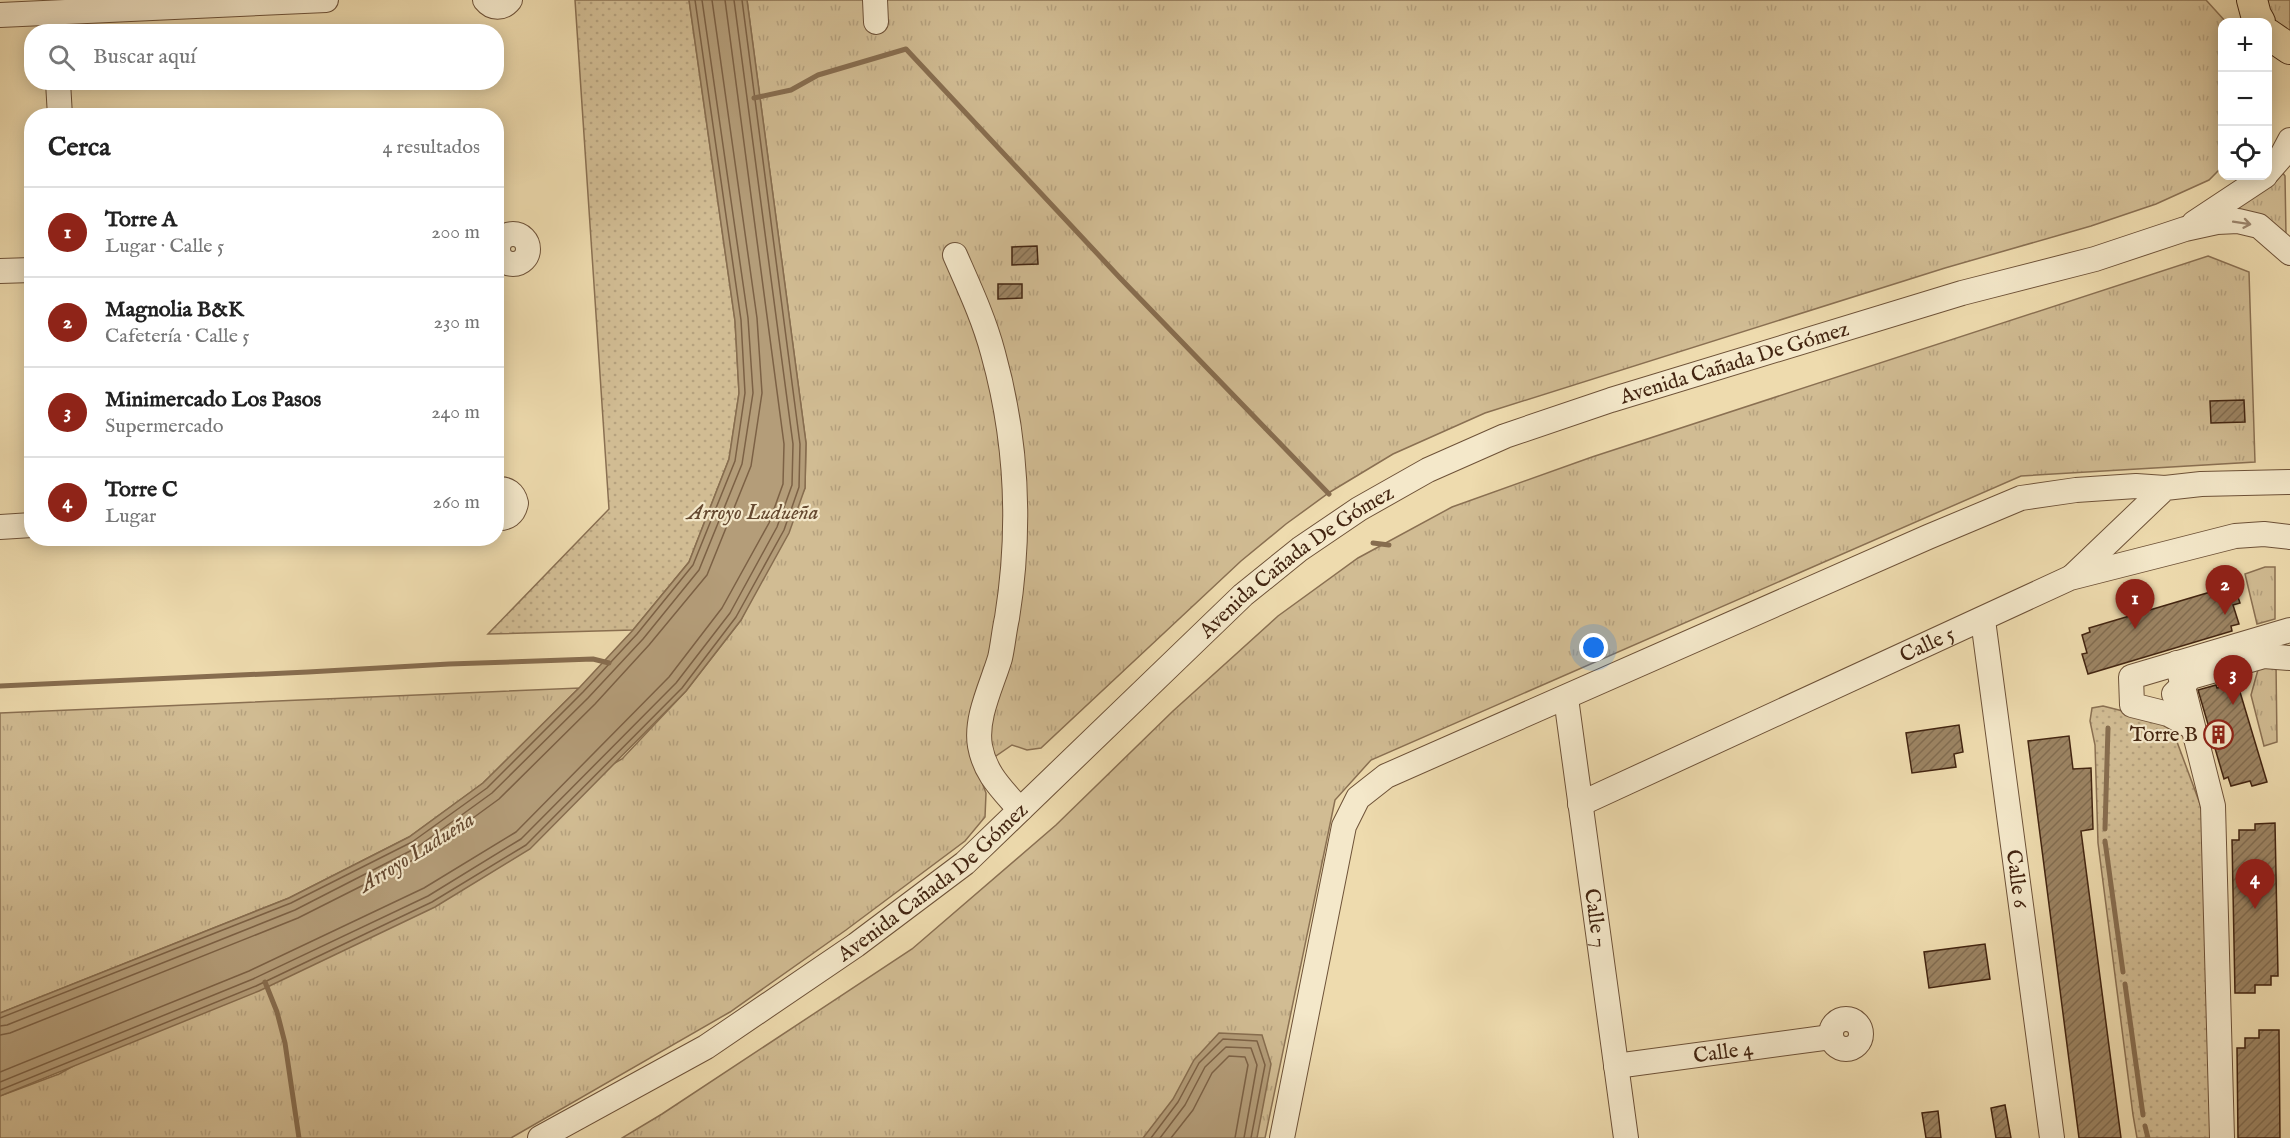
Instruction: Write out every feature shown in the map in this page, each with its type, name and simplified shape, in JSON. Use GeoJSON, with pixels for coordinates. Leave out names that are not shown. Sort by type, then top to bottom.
{"type":"FeatureCollection","features":[{"type":"Feature","properties":{"kind":"main road"},"geometry":{"type":"LineString","coordinates":[[2252,0],[2258,18]]}},
{"type":"Feature","properties":{"kind":"street"},"geometry":{"type":"LineString","coordinates":[[0,15],[47,15],[326,0]]}},
{"type":"Feature","properties":{"kind":"street"},"geometry":{"type":"LineString","coordinates":[[485,0],[497,7],[503,6],[510,0]]}},
{"type":"Feature","properties":{"kind":"street"},"geometry":{"type":"LineString","coordinates":[[43,90],[44,108]]}},
{"type":"Feature","properties":{"kind":"street"},"geometry":{"type":"LineString","coordinates":[[58,90],[60,108]]}},
{"type":"Feature","properties":{"kind":"street","name":"Avenida Cañada De Gómez"},"geometry":{"type":"LineString","coordinates":[[2272,167],[2281,157],[2290,140]]}},
{"type":"Feature","properties":{"kind":"street","name":"Avenida Cañada De Gómez"},"geometry":{"type":"LineString","coordinates":[[2185,230],[2257,180]]}},
{"type":"Feature","properties":{"kind":"street","name":"Avenida Cañada De Gómez"},"geometry":{"type":"LineString","coordinates":[[540,1138],[706,1047],[856,945],[965,863],[1243,595],[1300,549],[1359,509],[1428,470],[1505,436],[1611,400],[1962,293],[2095,259],[2185,230],[2217,222],[2238,221],[2259,226],[2290,253]]}},
{"type":"Feature","properties":{"kind":"street"},"geometry":{"type":"LineString","coordinates":[[956,255],[981,315],[993,352],[1007,414],[1014,479],[1010,597],[1001,655],[981,719],[979,744],[987,772],[1020,810]]}},
{"type":"Feature","properties":{"kind":"street"},"geometry":{"type":"LineString","coordinates":[[0,272],[24,270]]}},
{"type":"Feature","properties":{"kind":"street"},"geometry":{"type":"LineString","coordinates":[[1282,1138],[1344,826],[1358,798],[1386,776],[2021,498],[2076,490],[2136,486],[2165,488],[2201,484],[2290,482]]}},
{"type":"Feature","properties":{"kind":"street"},"geometry":{"type":"LineString","coordinates":[[2070,578],[2165,488]]}},
{"type":"Feature","properties":{"kind":"street"},"geometry":{"type":"LineString","coordinates":[[504,490],[511,493],[516,503],[512,514],[504,517]]}},
{"type":"Feature","properties":{"kind":"street"},"geometry":{"type":"LineString","coordinates":[[0,527],[24,526]]}},
{"type":"Feature","properties":{"kind":"street","name":"Calle 5"},"geometry":{"type":"LineString","coordinates":[[1580,804],[2070,578],[2235,536],[2264,534],[2290,537]]}},
{"type":"Feature","properties":{"kind":"street","name":"Calle 6"},"geometry":{"type":"LineString","coordinates":[[1983,620],[2052,1138]]}},
{"type":"Feature","properties":{"kind":"street"},"geometry":{"type":"LineString","coordinates":[[2192,727],[2168,714],[2132,705],[2131,677],[2180,674],[2253,650],[2290,630]]}},
{"type":"Feature","properties":{"kind":"street"},"geometry":{"type":"LineString","coordinates":[[2253,650],[2265,656],[2290,658]]}},
{"type":"Feature","properties":{"kind":"street"},"geometry":{"type":"LineString","coordinates":[[2146,710],[2156,708],[2165,702],[2180,674]]}},
{"type":"Feature","properties":{"kind":"street"},"geometry":{"type":"LineString","coordinates":[[2180,674],[2213,806],[2222,1138]]}},
{"type":"Feature","properties":{"kind":"street","name":"Calle 7"},"geometry":{"type":"LineString","coordinates":[[1566,698],[1626,1138]]}},
{"type":"Feature","properties":{"kind":"street","name":"Calle 4"},"geometry":{"type":"LineString","coordinates":[[1616,1066],[1831,1037]]}},
{"type":"Feature","properties":{"kind":"green space"},"geometry":{"type":"Polygon","coordinates":[[[575,0],[689,0],[735,321],[739,393],[729,459],[689,562],[633,630],[488,634],[609,509],[575,0]]]}},
{"type":"Feature","properties":{"kind":"green space"},"geometry":{"type":"Polygon","coordinates":[[[747,0],[2206,0],[2222,18],[2218,18],[2218,171],[2209,180],[2156,204],[2091,226],[1945,268],[1485,413],[1393,454],[1330,492],[1241,561],[1041,748],[1027,750],[1012,745],[977,769],[986,793],[985,817],[965,841],[846,930],[730,1012],[511,1138],[0,1138],[0,1096],[59,1074],[622,759],[686,691],[741,620],[805,488],[806,443],[747,0]]]}},
{"type":"Feature","properties":{"kind":"green space"},"geometry":{"type":"Polygon","coordinates":[[[2265,0],[2290,0],[2290,36],[2275,20],[2265,0]]]}},
{"type":"Feature","properties":{"kind":"green space"},"geometry":{"type":"Polygon","coordinates":[[[2282,172],[2285,176],[2286,236],[2224,211],[2282,172]]]}},
{"type":"Feature","properties":{"kind":"green space"},"geometry":{"type":"Polygon","coordinates":[[[2208,256],[2249,272],[2255,462],[2021,476],[1371,760],[1335,800],[1265,1138],[622,1138],[912,949],[1056,825],[1173,711],[1278,616],[1358,558],[1452,507],[1592,457],[2208,256]]]}},
{"type":"Feature","properties":{"kind":"green space"},"geometry":{"type":"Polygon","coordinates":[[[2265,567],[2275,567],[2275,619],[2257,624],[2245,574],[2265,567]]]}},
{"type":"Feature","properties":{"kind":"green space"},"geometry":{"type":"Polygon","coordinates":[[[2276,664],[2277,742],[2264,746],[2251,695],[2259,666],[2276,664]]]}},
{"type":"Feature","properties":{"kind":"green space"},"geometry":{"type":"Polygon","coordinates":[[[579,688],[483,783],[409,837],[289,898],[0,1013],[0,713],[579,688]]]}},
{"type":"Feature","properties":{"kind":"green space"},"geometry":{"type":"Polygon","coordinates":[[[2103,706],[2170,723],[2203,812],[2212,1138],[2137,1138],[2098,843],[2095,745],[2090,721],[2092,708],[2103,706]]]}},
{"type":"Feature","properties":{"kind":"water","name":"Arroyo Ludueña"},"geometry":{"type":"Polygon","coordinates":[[[689,0],[747,0],[806,443],[805,488],[789,533],[741,620],[686,691],[530,849],[435,907],[259,991],[0,1096],[0,1013],[289,898],[409,837],[483,783],[579,688],[633,630],[689,562],[729,459],[739,393],[735,321],[689,0]]]}},
{"type":"Feature","properties":{"kind":"water"},"geometry":{"type":"Polygon","coordinates":[[[1219,1033],[1262,1035],[1271,1064],[1257,1138],[1143,1138],[1173,1099],[1194,1060],[1219,1033]]]}},
{"type":"Feature","properties":{"kind":"building"},"geometry":{"type":"Polygon","coordinates":[[[1037,246],[1038,264],[1012,265],[1012,247],[1037,246]]]}},
{"type":"Feature","properties":{"kind":"building"},"geometry":{"type":"Polygon","coordinates":[[[998,284],[1022,284],[1022,298],[998,299],[998,284]]]}},
{"type":"Feature","properties":{"kind":"building"},"geometry":{"type":"Polygon","coordinates":[[[2244,400],[2245,422],[2211,423],[2210,401],[2244,400]]]}},
{"type":"Feature","properties":{"kind":"building"},"geometry":{"type":"Polygon","coordinates":[[[2234,585],[2240,603],[2233,605],[2239,624],[2231,626],[2232,631],[2088,674],[2082,654],[2087,653],[2082,635],[2090,632],[2089,628],[2234,585]]]}},
{"type":"Feature","properties":{"kind":"building","name":"Torre B"},"geometry":{"type":"Polygon","coordinates":[[[2230,684],[2233,694],[2240,692],[2267,782],[2252,786],[2250,781],[2231,786],[2228,777],[2224,779],[2198,690],[2230,684]]]}},
{"type":"Feature","properties":{"kind":"building"},"geometry":{"type":"Polygon","coordinates":[[[1959,725],[1963,752],[1954,754],[1956,767],[1912,773],[1906,733],[1959,725]]]}},
{"type":"Feature","properties":{"kind":"building"},"geometry":{"type":"Polygon","coordinates":[[[2069,736],[2073,769],[2091,768],[2093,829],[2081,831],[2121,1138],[2079,1138],[2028,741],[2069,736]]]}},
{"type":"Feature","properties":{"kind":"building"},"geometry":{"type":"Polygon","coordinates":[[[2275,823],[2278,976],[2271,976],[2271,985],[2255,985],[2255,993],[2235,993],[2232,840],[2239,840],[2239,830],[2255,830],[2255,824],[2275,823]]]}},
{"type":"Feature","properties":{"kind":"building"},"geometry":{"type":"Polygon","coordinates":[[[1985,944],[1990,979],[1929,988],[1924,952],[1985,944]]]}},
{"type":"Feature","properties":{"kind":"building"},"geometry":{"type":"Polygon","coordinates":[[[2259,1030],[2279,1030],[2280,1138],[2238,1138],[2237,1048],[2245,1048],[2245,1038],[2259,1038],[2259,1030]]]}},
{"type":"Feature","properties":{"kind":"building"},"geometry":{"type":"Polygon","coordinates":[[[2005,1105],[2011,1138],[1996,1138],[1991,1108],[2005,1105]]]}},
{"type":"Feature","properties":{"kind":"building"},"geometry":{"type":"Polygon","coordinates":[[[1938,1111],[1941,1138],[1926,1138],[1922,1113],[1938,1111]]]}},
{"type":"Feature","properties":{"kind":"waterway"},"geometry":{"type":"LineString","coordinates":[[754,98],[791,90],[818,75],[906,49],[1121,279],[1329,494]]}},
{"type":"Feature","properties":{"kind":"waterway"},"geometry":{"type":"LineString","coordinates":[[1373,543],[1389,545]]}},
{"type":"Feature","properties":{"kind":"waterway"},"geometry":{"type":"LineString","coordinates":[[0,686],[449,664],[593,659],[609,663]]}},
{"type":"Feature","properties":{"kind":"waterway"},"geometry":{"type":"LineString","coordinates":[[2105,829],[2108,728]]}},
{"type":"Feature","properties":{"kind":"waterway"},"geometry":{"type":"LineString","coordinates":[[2105,841],[2123,972]]}},
{"type":"Feature","properties":{"kind":"waterway"},"geometry":{"type":"LineString","coordinates":[[265,982],[277,1012],[285,1043],[299,1138]]}},
{"type":"Feature","properties":{"kind":"waterway"},"geometry":{"type":"LineString","coordinates":[[2125,984],[2143,1115]]}},
{"type":"Feature","properties":{"kind":"waterway"},"geometry":{"type":"LineString","coordinates":[[2145,1126],[2148,1138]]}},
{"type":"Feature","properties":{"kind":"place","name":"Magnolia B&K"},"geometry":{"type":"Point","coordinates":[2225,615]}},
{"type":"Feature","properties":{"kind":"place","name":"Torre A"},"geometry":{"type":"Point","coordinates":[2135,629]}},
{"type":"Feature","properties":{"kind":"place","name":"Minimercado Los Pasos"},"geometry":{"type":"Point","coordinates":[2233,705]}},
{"type":"Feature","properties":{"kind":"place","name":"Torre B"},"geometry":{"type":"Point","coordinates":[2219,734]}},
{"type":"Feature","properties":{"kind":"place","name":"Torre C"},"geometry":{"type":"Point","coordinates":[2255,909]}}]}
